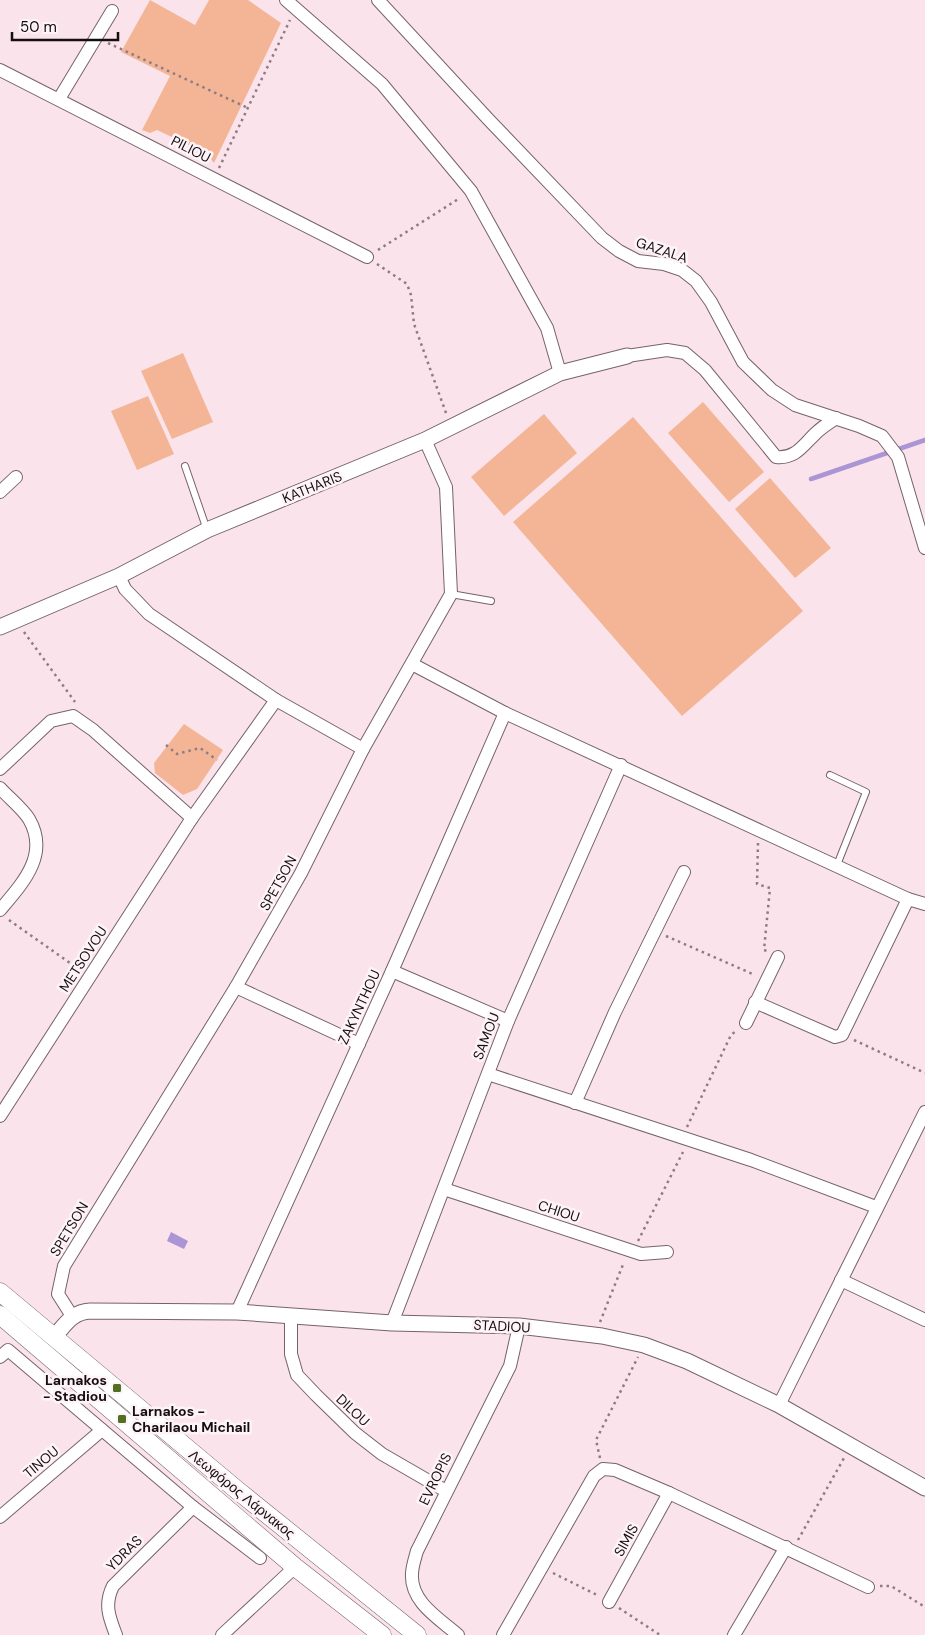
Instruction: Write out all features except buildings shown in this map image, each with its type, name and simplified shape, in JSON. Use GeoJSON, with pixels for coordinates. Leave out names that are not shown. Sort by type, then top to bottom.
{"type":"FeatureCollection","features":[{"type":"Feature","properties":{"kind":"main road","name":"Λεωφόρος Λάρνακος"},"geometry":{"type":"LineString","coordinates":[[0,1292],[243,1496],[417,1635]]}},
{"type":"Feature","properties":{"kind":"main road","name":"Λεωφόρος Λάρνακος"},"geometry":{"type":"LineString","coordinates":[[0,1314],[295,1568],[382,1635]]}},
{"type":"Feature","properties":{"kind":"street","name":"GAZALA"},"geometry":{"type":"LineString","coordinates":[[378,0],[488,120],[562,194],[602,238],[619,251],[638,260],[664,264],[682,270],[696,281],[711,302],[743,362],[772,390],[796,405],[882,436],[898,457],[925,548]]}},
{"type":"Feature","properties":{"kind":"street"},"geometry":{"type":"LineString","coordinates":[[291,4],[382,84],[471,191],[547,328],[560,373]]}},
{"type":"Feature","properties":{"kind":"street"},"geometry":{"type":"LineString","coordinates":[[60,99],[112,11]]}},
{"type":"Feature","properties":{"kind":"street","name":"PILIOU"},"geometry":{"type":"LineString","coordinates":[[0,70],[367,257]]}},
{"type":"Feature","properties":{"kind":"street"},"geometry":{"type":"LineString","coordinates":[[627,356],[667,350],[685,353],[705,370],[776,457],[787,458],[802,448],[816,432],[836,418]]}},
{"type":"Feature","properties":{"kind":"street","name":"KATHARIS"},"geometry":{"type":"LineString","coordinates":[[0,627],[120,576],[208,530],[425,440],[560,373],[627,356]]}},
{"type":"Feature","properties":{"kind":"street"},"geometry":{"type":"LineString","coordinates":[[425,440],[446,487],[451,594]]}},
{"type":"Feature","properties":{"kind":"street"},"geometry":{"type":"LineString","coordinates":[[0,492],[16,477]]}},
{"type":"Feature","properties":{"kind":"street"},"geometry":{"type":"LineString","coordinates":[[120,576],[126,589],[149,614],[276,700],[363,750]]}},
{"type":"Feature","properties":{"kind":"street","name":"SPETSON"},"geometry":{"type":"LineString","coordinates":[[72,1316],[58,1294],[64,1266],[236,988],[302,873],[363,750],[451,594]]}},
{"type":"Feature","properties":{"kind":"street"},"geometry":{"type":"LineString","coordinates":[[412,664],[505,713],[908,899],[925,904]]}},
{"type":"Feature","properties":{"kind":"street","name":"METSOVOU"},"geometry":{"type":"LineString","coordinates":[[0,1116],[192,818],[276,700]]}},
{"type":"Feature","properties":{"kind":"street","name":"ZAKYNTHOU"},"geometry":{"type":"LineString","coordinates":[[237,1312],[392,971],[505,713]]}},
{"type":"Feature","properties":{"kind":"street"},"geometry":{"type":"LineString","coordinates":[[0,768],[51,721],[73,716],[93,730],[192,818]]}},
{"type":"Feature","properties":{"kind":"street","name":"SAMOU"},"geometry":{"type":"LineString","coordinates":[[392,1323],[508,1022],[621,765]]}},
{"type":"Feature","properties":{"kind":"street"},"geometry":{"type":"LineString","coordinates":[[0,788],[29,819],[37,842],[34,862],[4,915]]}},
{"type":"Feature","properties":{"kind":"street"},"geometry":{"type":"LineString","coordinates":[[575,1103],[615,1012],[684,872]]}},
{"type":"Feature","properties":{"kind":"street"},"geometry":{"type":"LineString","coordinates":[[755,1002],[835,1037],[842,1035],[908,899]]}},
{"type":"Feature","properties":{"kind":"street"},"geometry":{"type":"LineString","coordinates":[[746,1023],[778,957]]}},
{"type":"Feature","properties":{"kind":"street"},"geometry":{"type":"LineString","coordinates":[[392,971],[508,1022]]}},
{"type":"Feature","properties":{"kind":"street"},"geometry":{"type":"LineString","coordinates":[[236,988],[359,1044]]}},
{"type":"Feature","properties":{"kind":"street"},"geometry":{"type":"LineString","coordinates":[[488,1074],[802,1178],[876,1207]]}},
{"type":"Feature","properties":{"kind":"street"},"geometry":{"type":"LineString","coordinates":[[780,1405],[876,1207],[925,1112]]}},
{"type":"Feature","properties":{"kind":"street","name":"CHIOU"},"geometry":{"type":"LineString","coordinates":[[444,1189],[641,1254],[667,1252]]}},
{"type":"Feature","properties":{"kind":"street"},"geometry":{"type":"LineString","coordinates":[[842,1280],[925,1320]]}},
{"type":"Feature","properties":{"kind":"street","name":"STADIOU"},"geometry":{"type":"LineString","coordinates":[[72,1316],[90,1310],[237,1312],[392,1323],[520,1326],[595,1335],[644,1345],[687,1361],[780,1405],[925,1488]]}},
{"type":"Feature","properties":{"kind":"street"},"geometry":{"type":"LineString","coordinates":[[54,1337],[72,1316]]}},
{"type":"Feature","properties":{"kind":"street","name":"DILOU"},"geometry":{"type":"LineString","coordinates":[[291,1316],[291,1354],[295,1368],[298,1375],[316,1396],[355,1433],[382,1454],[446,1491]]}},
{"type":"Feature","properties":{"kind":"street","name":"EVROPIS"},"geometry":{"type":"LineString","coordinates":[[458,1635],[421,1603],[413,1589],[412,1574],[417,1551],[510,1366],[520,1326]]}},
{"type":"Feature","properties":{"kind":"street"},"geometry":{"type":"LineString","coordinates":[[4,1354],[102,1430],[194,1507],[260,1558]]}},
{"type":"Feature","properties":{"kind":"street","name":"TINOU"},"geometry":{"type":"LineString","coordinates":[[0,1517],[102,1430]]}},
{"type":"Feature","properties":{"kind":"street"},"geometry":{"type":"LineString","coordinates":[[503,1635],[594,1476],[603,1469],[615,1470],[669,1493],[868,1587]]}},
{"type":"Feature","properties":{"kind":"street","name":"SIMIS"},"geometry":{"type":"LineString","coordinates":[[609,1602],[669,1493]]}},
{"type":"Feature","properties":{"kind":"street","name":"YDRAS"},"geometry":{"type":"LineString","coordinates":[[116,1635],[107,1609],[107,1600],[113,1586],[194,1507]]}},
{"type":"Feature","properties":{"kind":"street"},"geometry":{"type":"LineString","coordinates":[[734,1635],[789,1549]]}},
{"type":"Feature","properties":{"kind":"street"},"geometry":{"type":"LineString","coordinates":[[222,1635],[295,1568]]}},
{"type":"Feature","properties":{"kind":"lane"},"geometry":{"type":"LineString","coordinates":[[185,466],[208,530]]}},
{"type":"Feature","properties":{"kind":"lane"},"geometry":{"type":"LineString","coordinates":[[451,594],[491,601]]}},
{"type":"Feature","properties":{"kind":"lane"},"geometry":{"type":"LineString","coordinates":[[830,775],[866,792],[836,865]]}},
{"type":"Feature","properties":{"kind":"path"},"geometry":{"type":"LineString","coordinates":[[214,178],[248,108],[291,4]]}},
{"type":"Feature","properties":{"kind":"path"},"geometry":{"type":"LineString","coordinates":[[96,38],[248,108]]}},
{"type":"Feature","properties":{"kind":"path"},"geometry":{"type":"LineString","coordinates":[[451,426],[414,324],[408,284],[367,257],[471,191]]}},
{"type":"Feature","properties":{"kind":"path"},"geometry":{"type":"LineString","coordinates":[[15,620],[76,703],[73,716]]}},
{"type":"Feature","properties":{"kind":"path"},"geometry":{"type":"LineString","coordinates":[[166,746],[176,754],[200,748],[228,768]]}},
{"type":"Feature","properties":{"kind":"path"},"geometry":{"type":"LineString","coordinates":[[758,829],[757,884],[770,888],[764,950],[778,957]]}},
{"type":"Feature","properties":{"kind":"path"},"geometry":{"type":"LineString","coordinates":[[4,915],[90,977]]}},
{"type":"Feature","properties":{"kind":"path"},"geometry":{"type":"LineString","coordinates":[[656,931],[766,980]]}},
{"type":"Feature","properties":{"kind":"path"},"geometry":{"type":"LineString","coordinates":[[595,1335],[631,1250],[732,1035],[746,1023]]}},
{"type":"Feature","properties":{"kind":"path"},"geometry":{"type":"LineString","coordinates":[[842,1035],[925,1073]]}},
{"type":"Feature","properties":{"kind":"path"},"geometry":{"type":"LineString","coordinates":[[603,1469],[596,1440],[644,1345]]}},
{"type":"Feature","properties":{"kind":"path"},"geometry":{"type":"LineString","coordinates":[[789,1549],[852,1445]]}},
{"type":"Feature","properties":{"kind":"path"},"geometry":{"type":"LineString","coordinates":[[542,1567],[609,1602],[660,1635]]}},
{"type":"Feature","properties":{"kind":"path"},"geometry":{"type":"LineString","coordinates":[[868,1587],[891,1586],[925,1607]]}},
{"type":"Feature","properties":{"kind":"shaded area"},"geometry":{"type":"Polygon","coordinates":[[[150,0],[195,25],[209,0],[248,0],[281,23],[214,163],[206,153],[157,130],[150,133],[142,130],[170,76],[121,52],[150,0]]]}},
{"type":"Feature","properties":{"kind":"shaded area"},"geometry":{"type":"Polygon","coordinates":[[[183,353],[213,422],[172,439],[141,371],[183,353]]]}},
{"type":"Feature","properties":{"kind":"shaded area"},"geometry":{"type":"Polygon","coordinates":[[[148,396],[174,454],[137,470],[111,411],[148,396]]]}},
{"type":"Feature","properties":{"kind":"shaded area"},"geometry":{"type":"Polygon","coordinates":[[[703,402],[764,472],[729,502],[668,433],[703,402]]]}},
{"type":"Feature","properties":{"kind":"shaded area"},"geometry":{"type":"Polygon","coordinates":[[[544,414],[577,453],[504,516],[471,477],[544,414]]]}},
{"type":"Feature","properties":{"kind":"shaded area"},"geometry":{"type":"Polygon","coordinates":[[[633,417],[803,611],[682,716],[513,522],[633,417]]]}},
{"type":"Feature","properties":{"kind":"shaded area"},"geometry":{"type":"Polygon","coordinates":[[[770,478],[831,548],[795,578],[735,509],[770,478]]]}},
{"type":"Feature","properties":{"kind":"shaded area"},"geometry":{"type":"Polygon","coordinates":[[[184,724],[223,750],[197,789],[183,795],[155,773],[154,763],[184,724]]]}},
{"type":"Feature","properties":{"kind":"shaded area"},"geometry":{"type":"Polygon","coordinates":[[[171,1232],[188,1241],[184,1249],[167,1241],[171,1232]]]}},
{"type":"Feature","properties":{"kind":"waterway"},"geometry":{"type":"LineString","coordinates":[[811,479],[925,440]]}},
{"type":"Feature","properties":{"kind":"place","name":"Larnakos - Stadiou"},"geometry":{"type":"Point","coordinates":[117,1388]}},
{"type":"Feature","properties":{"kind":"place","name":"Larnakos - Charilaou Michail"},"geometry":{"type":"Point","coordinates":[122,1419]}}]}
